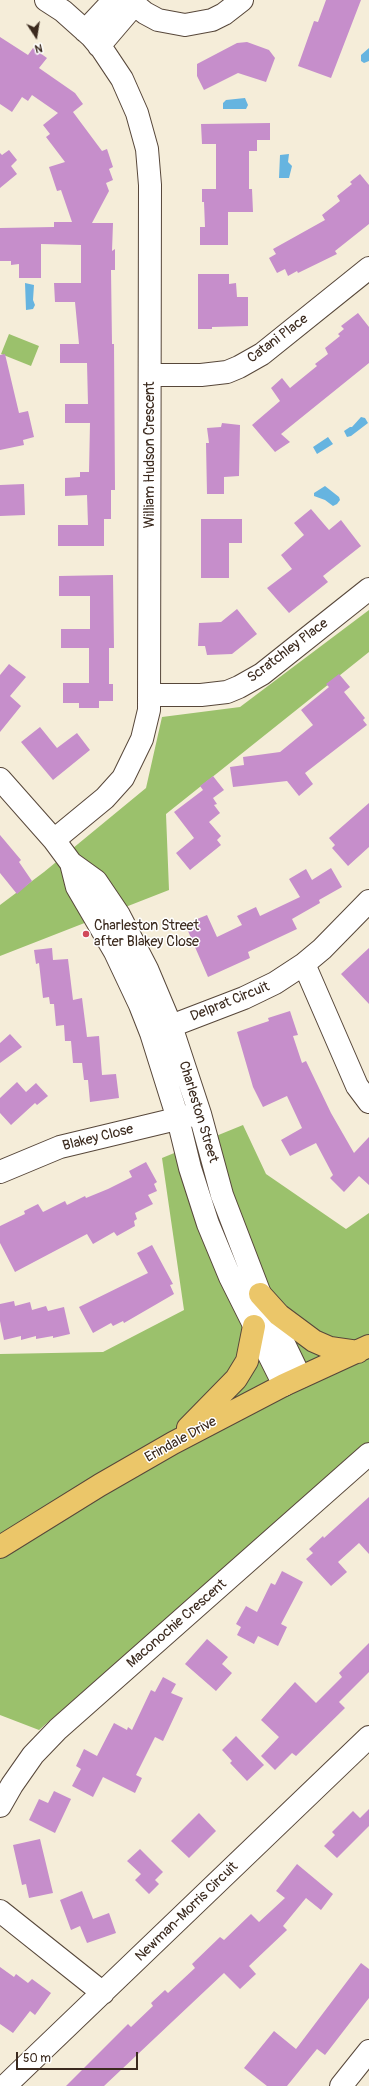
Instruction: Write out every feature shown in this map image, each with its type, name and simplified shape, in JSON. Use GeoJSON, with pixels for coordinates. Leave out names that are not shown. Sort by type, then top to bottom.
{"type":"FeatureCollection","features":[{"type":"Feature","properties":{"kind":"main road"},"geometry":{"type":"LineString","coordinates":[[260,1294],[280,1315],[314,1341],[330,1348],[363,1349]]}},
{"type":"Feature","properties":{"kind":"main road"},"geometry":{"type":"LineString","coordinates":[[173,1443],[236,1379],[247,1361],[254,1326]]}},
{"type":"Feature","properties":{"kind":"main road","name":"Erindale Drive"},"geometry":{"type":"LineString","coordinates":[[0,1548],[100,1484],[173,1443],[292,1381],[363,1349]]}},
{"type":"Feature","properties":{"kind":"street","name":"William Hudson Crescent"},"geometry":{"type":"LineString","coordinates":[[46,0],[63,11],[92,39],[122,79],[130,96],[147,149],[150,186],[150,695],[142,739],[123,778],[105,798],[54,840]]}},
{"type":"Feature","properties":{"kind":"street"},"geometry":{"type":"LineString","coordinates":[[92,39],[114,0]]}},
{"type":"Feature","properties":{"kind":"street"},"geometry":{"type":"LineString","coordinates":[[92,39],[132,3],[158,20],[185,25],[212,20],[224,14],[242,0]]}},
{"type":"Feature","properties":{"kind":"street","name":"Catani Place"},"geometry":{"type":"LineString","coordinates":[[150,375],[201,375],[227,372],[239,367],[262,354],[369,268]]}},
{"type":"Feature","properties":{"kind":"street","name":"Scratchley Place"},"geometry":{"type":"LineString","coordinates":[[150,695],[201,695],[227,692],[239,687],[262,674],[369,589]]}},
{"type":"Feature","properties":{"kind":"street","name":"Charleston Street"},"geometry":{"type":"LineString","coordinates":[[0,779],[54,840],[71,863],[77,887],[161,1029],[200,1114],[222,1195],[292,1381]]}},
{"type":"Feature","properties":{"kind":"street","name":"Delprat Circuit"},"geometry":{"type":"LineString","coordinates":[[161,1029],[263,989],[304,964],[322,949],[369,901]]}},
{"type":"Feature","properties":{"kind":"street"},"geometry":{"type":"LineString","coordinates":[[304,964],[356,1086],[369,1102]]}},
{"type":"Feature","properties":{"kind":"street","name":"Charleston Street"},"geometry":{"type":"LineString","coordinates":[[161,1029],[178,1119],[190,1168],[208,1224],[230,1277],[254,1326],[292,1381]]}},
{"type":"Feature","properties":{"kind":"street","name":"Blakey Close"},"geometry":{"type":"LineString","coordinates":[[0,1172],[60,1147],[200,1114]]}},
{"type":"Feature","properties":{"kind":"street","name":"Maconochie Crescent"},"geometry":{"type":"LineString","coordinates":[[0,1806],[12,1785],[33,1755],[58,1729],[369,1454]]}},
{"type":"Feature","properties":{"kind":"street","name":"Newman-Morris Circuit"},"geometry":{"type":"LineString","coordinates":[[18,2082],[103,1993],[369,1737]]}},
{"type":"Feature","properties":{"kind":"street"},"geometry":{"type":"LineString","coordinates":[[0,1911],[103,1993]]}},
{"type":"Feature","properties":{"kind":"street"},"geometry":{"type":"LineString","coordinates":[[341,2086],[369,2051]]}},
{"type":"Feature","properties":{"kind":"green space"},"geometry":{"type":"Polygon","coordinates":[[[9,334],[39,346],[31,366],[1,354],[9,334]]]}},
{"type":"Feature","properties":{"kind":"green space"},"geometry":{"type":"Polygon","coordinates":[[[369,610],[369,652],[166,814],[169,890],[0,956],[0,905],[44,872],[146,788],[162,717],[240,707],[369,610]]]}},
{"type":"Feature","properties":{"kind":"green space"},"geometry":{"type":"Polygon","coordinates":[[[243,1125],[266,1174],[346,1229],[369,1213],[369,1442],[39,1730],[0,1715],[0,1354],[103,1352],[184,1310],[162,1158],[243,1125]]]}},
{"type":"Feature","properties":{"kind":"water"},"geometry":{"type":"Polygon","coordinates":[[[369,48],[369,61],[364,63],[361,61],[361,55],[369,48]]]}},
{"type":"Feature","properties":{"kind":"water"},"geometry":{"type":"Polygon","coordinates":[[[245,98],[248,105],[246,109],[223,109],[223,103],[226,100],[245,98]]]}},
{"type":"Feature","properties":{"kind":"water"},"geometry":{"type":"Polygon","coordinates":[[[289,154],[288,162],[292,166],[289,178],[279,178],[280,155],[289,154]]]}},
{"type":"Feature","properties":{"kind":"water"},"geometry":{"type":"Polygon","coordinates":[[[25,283],[34,285],[33,300],[35,305],[33,309],[26,310],[25,283]]]}},
{"type":"Feature","properties":{"kind":"water"},"geometry":{"type":"Polygon","coordinates":[[[361,417],[365,418],[368,423],[351,436],[347,437],[344,431],[352,427],[361,417]]]}},
{"type":"Feature","properties":{"kind":"water"},"geometry":{"type":"Polygon","coordinates":[[[328,437],[333,444],[317,454],[313,447],[328,437]]]}},
{"type":"Feature","properties":{"kind":"water"},"geometry":{"type":"Polygon","coordinates":[[[325,486],[339,497],[340,500],[337,504],[333,506],[325,500],[314,496],[314,493],[325,486]]]}},
{"type":"Feature","properties":{"kind":"building"},"geometry":{"type":"Polygon","coordinates":[[[326,0],[361,0],[331,78],[298,66],[314,21],[318,22],[326,0]]]}},
{"type":"Feature","properties":{"kind":"building"},"geometry":{"type":"Polygon","coordinates":[[[0,37],[28,55],[33,48],[47,58],[39,68],[75,93],[83,104],[73,112],[102,151],[107,149],[113,167],[109,169],[113,180],[106,183],[109,191],[92,223],[113,223],[112,251],[115,249],[115,270],[111,270],[112,344],[114,344],[115,490],[111,490],[111,519],[104,519],[104,546],[58,546],[58,525],[88,525],[87,495],[65,496],[65,478],[80,477],[80,472],[89,472],[90,423],[65,423],[65,404],[88,404],[87,363],[60,363],[60,344],[79,344],[75,302],[55,302],[54,283],[81,283],[81,245],[41,244],[41,278],[19,278],[19,264],[11,265],[11,261],[0,261],[0,228],[54,227],[54,222],[72,222],[61,190],[57,191],[49,167],[65,162],[46,137],[50,134],[43,125],[58,113],[32,95],[28,101],[22,97],[12,112],[0,104],[0,37]]]}},
{"type":"Feature","properties":{"kind":"building"},"geometry":{"type":"Polygon","coordinates":[[[247,42],[269,50],[275,58],[266,82],[238,73],[204,90],[197,76],[197,64],[237,43],[247,42]]]}},
{"type":"Feature","properties":{"kind":"building"},"geometry":{"type":"Polygon","coordinates":[[[270,123],[270,140],[257,140],[257,151],[249,151],[249,189],[252,189],[253,212],[228,212],[228,245],[200,245],[200,227],[205,227],[202,189],[216,189],[216,144],[202,144],[201,124],[270,123]]]}},
{"type":"Feature","properties":{"kind":"building"},"geometry":{"type":"Polygon","coordinates":[[[9,150],[17,160],[11,166],[17,174],[0,188],[0,153],[2,155],[9,150]]]}},
{"type":"Feature","properties":{"kind":"building"},"geometry":{"type":"Polygon","coordinates":[[[360,174],[369,185],[369,224],[335,251],[337,254],[298,273],[297,271],[288,276],[285,269],[277,273],[269,258],[276,254],[273,249],[325,220],[322,215],[340,201],[337,196],[352,184],[350,182],[360,174]]]}},
{"type":"Feature","properties":{"kind":"building"},"geometry":{"type":"Polygon","coordinates":[[[198,274],[229,274],[229,284],[236,283],[237,297],[248,297],[248,326],[198,329],[198,274]]]}},
{"type":"Feature","properties":{"kind":"building"},"geometry":{"type":"Polygon","coordinates":[[[358,313],[369,327],[369,363],[281,434],[290,442],[275,452],[252,425],[280,401],[271,388],[282,378],[290,388],[317,366],[315,364],[328,354],[325,348],[340,336],[338,334],[344,329],[341,326],[358,313]]]}},
{"type":"Feature","properties":{"kind":"building"},"geometry":{"type":"Polygon","coordinates":[[[5,354],[19,413],[28,411],[34,437],[23,440],[24,445],[0,450],[0,355],[5,354]]]}},
{"type":"Feature","properties":{"kind":"building"},"geometry":{"type":"Polygon","coordinates":[[[222,423],[240,425],[239,476],[224,477],[224,494],[207,494],[206,443],[209,443],[207,428],[221,427],[222,423]]]}},
{"type":"Feature","properties":{"kind":"building"},"geometry":{"type":"Polygon","coordinates":[[[24,484],[25,515],[0,516],[0,485],[24,484]]]}},
{"type":"Feature","properties":{"kind":"building"},"geometry":{"type":"Polygon","coordinates":[[[311,509],[329,530],[341,520],[361,546],[323,576],[328,582],[289,613],[267,588],[292,569],[281,555],[304,535],[294,523],[311,509]]]}},
{"type":"Feature","properties":{"kind":"building"},"geometry":{"type":"Polygon","coordinates":[[[201,519],[242,519],[242,543],[229,543],[229,578],[201,578],[201,519]]]}},
{"type":"Feature","properties":{"kind":"building"},"geometry":{"type":"Polygon","coordinates":[[[113,575],[114,648],[109,648],[109,684],[113,684],[113,701],[99,701],[99,708],[79,708],[79,703],[63,703],[63,683],[89,683],[89,648],[61,648],[61,629],[90,629],[90,596],[59,596],[59,576],[113,575]]]}},
{"type":"Feature","properties":{"kind":"building"},"geometry":{"type":"Polygon","coordinates":[[[237,609],[257,634],[232,654],[207,655],[205,646],[198,646],[199,623],[221,622],[237,609]]]}},
{"type":"Feature","properties":{"kind":"building"},"geometry":{"type":"Polygon","coordinates":[[[9,664],[26,677],[10,696],[21,706],[0,732],[0,675],[9,664]]]}},
{"type":"Feature","properties":{"kind":"building"},"geometry":{"type":"Polygon","coordinates":[[[339,674],[350,687],[344,692],[365,718],[363,720],[367,725],[305,773],[313,784],[299,796],[287,781],[233,787],[230,767],[244,765],[243,757],[280,752],[313,725],[301,710],[329,687],[326,684],[339,674]]]}},
{"type":"Feature","properties":{"kind":"building"},"geometry":{"type":"Polygon","coordinates":[[[40,727],[57,748],[77,733],[90,750],[53,780],[21,742],[40,727]]]}},
{"type":"Feature","properties":{"kind":"building"},"geometry":{"type":"Polygon","coordinates":[[[213,776],[224,790],[213,798],[217,804],[214,805],[220,813],[209,822],[221,836],[217,840],[221,845],[190,870],[176,853],[194,838],[174,812],[203,790],[200,786],[213,776]]]}},
{"type":"Feature","properties":{"kind":"building"},"geometry":{"type":"Polygon","coordinates":[[[369,803],[369,847],[348,866],[332,848],[335,845],[329,838],[369,803]]]}},
{"type":"Feature","properties":{"kind":"building"},"geometry":{"type":"Polygon","coordinates":[[[0,835],[21,860],[19,862],[32,881],[17,894],[0,873],[0,835]]]}},
{"type":"Feature","properties":{"kind":"building"},"geometry":{"type":"Polygon","coordinates":[[[331,868],[342,887],[319,900],[320,903],[292,919],[297,929],[248,952],[250,958],[208,977],[185,924],[207,915],[217,937],[242,925],[237,916],[256,907],[260,916],[300,897],[289,879],[306,869],[312,880],[331,868]]]}},
{"type":"Feature","properties":{"kind":"building"},"geometry":{"type":"Polygon","coordinates":[[[52,948],[53,960],[68,959],[73,1000],[82,998],[87,1037],[99,1036],[102,1075],[116,1074],[119,1098],[90,1102],[88,1080],[84,1080],[82,1063],[73,1063],[71,1041],[65,1041],[64,1025],[56,1026],[54,1004],[50,1004],[49,997],[43,998],[39,963],[36,964],[34,950],[52,948]]]}},
{"type":"Feature","properties":{"kind":"building"},"geometry":{"type":"Polygon","coordinates":[[[369,948],[369,1004],[341,974],[369,948]]]}},
{"type":"Feature","properties":{"kind":"building"},"geometry":{"type":"Polygon","coordinates":[[[290,1011],[298,1035],[293,1036],[302,1063],[306,1061],[331,1113],[354,1153],[369,1137],[369,1185],[359,1176],[344,1192],[330,1178],[333,1175],[316,1143],[290,1156],[281,1140],[302,1128],[287,1096],[263,1107],[253,1087],[237,1032],[269,1021],[268,1018],[290,1011]]]}},
{"type":"Feature","properties":{"kind":"building"},"geometry":{"type":"Polygon","coordinates":[[[10,1034],[22,1047],[0,1063],[0,1043],[10,1034]]]}},
{"type":"Feature","properties":{"kind":"building"},"geometry":{"type":"Polygon","coordinates":[[[17,1082],[26,1092],[36,1083],[48,1096],[37,1105],[35,1103],[11,1125],[0,1113],[0,1098],[17,1082]]]}},
{"type":"Feature","properties":{"kind":"building"},"geometry":{"type":"Polygon","coordinates":[[[146,1162],[157,1182],[154,1184],[157,1191],[148,1195],[153,1204],[135,1213],[137,1219],[134,1221],[135,1226],[117,1236],[114,1232],[93,1244],[87,1234],[15,1272],[0,1243],[0,1226],[25,1214],[24,1211],[38,1204],[43,1212],[65,1201],[67,1205],[85,1196],[86,1198],[108,1189],[132,1177],[129,1171],[146,1162]]]}},
{"type":"Feature","properties":{"kind":"building"},"geometry":{"type":"Polygon","coordinates":[[[152,1245],[173,1284],[170,1285],[174,1294],[124,1323],[123,1321],[113,1326],[111,1323],[93,1333],[79,1307],[148,1273],[137,1253],[152,1245]]]}},
{"type":"Feature","properties":{"kind":"building"},"geometry":{"type":"Polygon","coordinates":[[[14,1301],[15,1306],[30,1302],[32,1310],[46,1306],[48,1311],[64,1307],[70,1334],[53,1338],[53,1336],[36,1339],[36,1336],[21,1340],[21,1336],[4,1340],[0,1321],[0,1304],[14,1301]]]}},
{"type":"Feature","properties":{"kind":"building"},"geometry":{"type":"Polygon","coordinates":[[[369,1497],[369,1554],[359,1543],[338,1562],[347,1572],[331,1586],[306,1559],[313,1553],[309,1549],[323,1536],[324,1538],[369,1497]]]}},
{"type":"Feature","properties":{"kind":"building"},"geometry":{"type":"Polygon","coordinates":[[[282,1571],[303,1582],[281,1624],[287,1627],[278,1646],[258,1636],[254,1644],[237,1635],[241,1627],[236,1624],[246,1606],[257,1612],[271,1583],[275,1585],[282,1571]]]}},
{"type":"Feature","properties":{"kind":"building"},"geometry":{"type":"Polygon","coordinates":[[[207,1639],[228,1657],[222,1664],[232,1673],[216,1691],[185,1664],[207,1639]]]}},
{"type":"Feature","properties":{"kind":"building"},"geometry":{"type":"Polygon","coordinates":[[[369,1643],[369,1672],[339,1702],[345,1708],[296,1756],[292,1753],[275,1770],[261,1756],[279,1737],[261,1720],[295,1682],[316,1703],[342,1677],[339,1673],[369,1643]]]}},
{"type":"Feature","properties":{"kind":"building"},"geometry":{"type":"Polygon","coordinates":[[[163,1677],[176,1684],[171,1693],[183,1698],[163,1741],[155,1737],[136,1775],[142,1778],[135,1793],[103,1777],[93,1797],[72,1786],[81,1769],[76,1766],[84,1749],[97,1756],[114,1723],[127,1730],[128,1727],[132,1730],[151,1690],[155,1692],[163,1677]]]}},
{"type":"Feature","properties":{"kind":"building"},"geometry":{"type":"Polygon","coordinates":[[[236,1736],[264,1765],[247,1781],[230,1763],[232,1761],[222,1750],[236,1736]]]}},
{"type":"Feature","properties":{"kind":"building"},"geometry":{"type":"Polygon","coordinates":[[[54,1791],[71,1799],[55,1833],[29,1820],[39,1799],[48,1803],[54,1791]]]}},
{"type":"Feature","properties":{"kind":"building"},"geometry":{"type":"Polygon","coordinates":[[[369,1809],[369,1826],[337,1858],[324,1846],[335,1835],[332,1832],[353,1811],[360,1818],[369,1809]]]}},
{"type":"Feature","properties":{"kind":"building"},"geometry":{"type":"Polygon","coordinates":[[[199,1813],[216,1831],[189,1858],[171,1841],[199,1813]]]}},
{"type":"Feature","properties":{"kind":"building"},"geometry":{"type":"Polygon","coordinates":[[[40,1839],[53,1893],[29,1898],[26,1884],[22,1885],[13,1845],[40,1839]]]}},
{"type":"Feature","properties":{"kind":"building"},"geometry":{"type":"Polygon","coordinates":[[[140,1849],[163,1872],[155,1880],[159,1884],[149,1894],[135,1880],[141,1874],[127,1861],[140,1849]]]}},
{"type":"Feature","properties":{"kind":"building"},"geometry":{"type":"Polygon","coordinates":[[[297,1864],[333,1894],[321,1910],[306,1898],[283,1926],[287,1930],[249,1966],[256,1974],[240,1989],[224,1973],[104,2086],[66,2086],[128,2024],[131,2027],[153,2006],[151,2003],[165,1990],[168,1993],[195,1968],[192,1964],[220,1937],[224,1940],[251,1914],[259,1922],[285,1898],[276,1891],[297,1864]]]}},
{"type":"Feature","properties":{"kind":"building"},"geometry":{"type":"Polygon","coordinates":[[[82,1891],[93,1919],[109,1913],[116,1933],[87,1943],[80,1926],[71,1930],[60,1900],[82,1891]]]}},
{"type":"Feature","properties":{"kind":"building"},"geometry":{"type":"Polygon","coordinates":[[[361,1963],[369,1969],[369,1998],[325,2055],[317,2049],[287,2086],[267,2086],[244,2068],[274,2031],[296,2049],[361,1963]]]}},
{"type":"Feature","properties":{"kind":"building"},"geometry":{"type":"Polygon","coordinates":[[[0,1967],[14,1977],[16,1974],[28,1983],[32,1979],[51,1993],[35,2015],[30,2011],[13,2033],[0,2024],[0,1967]]]}},
{"type":"Feature","properties":{"kind":"place","name":"Charleston Street after Blakey Close"},"geometry":{"type":"Point","coordinates":[86,934]}}]}
